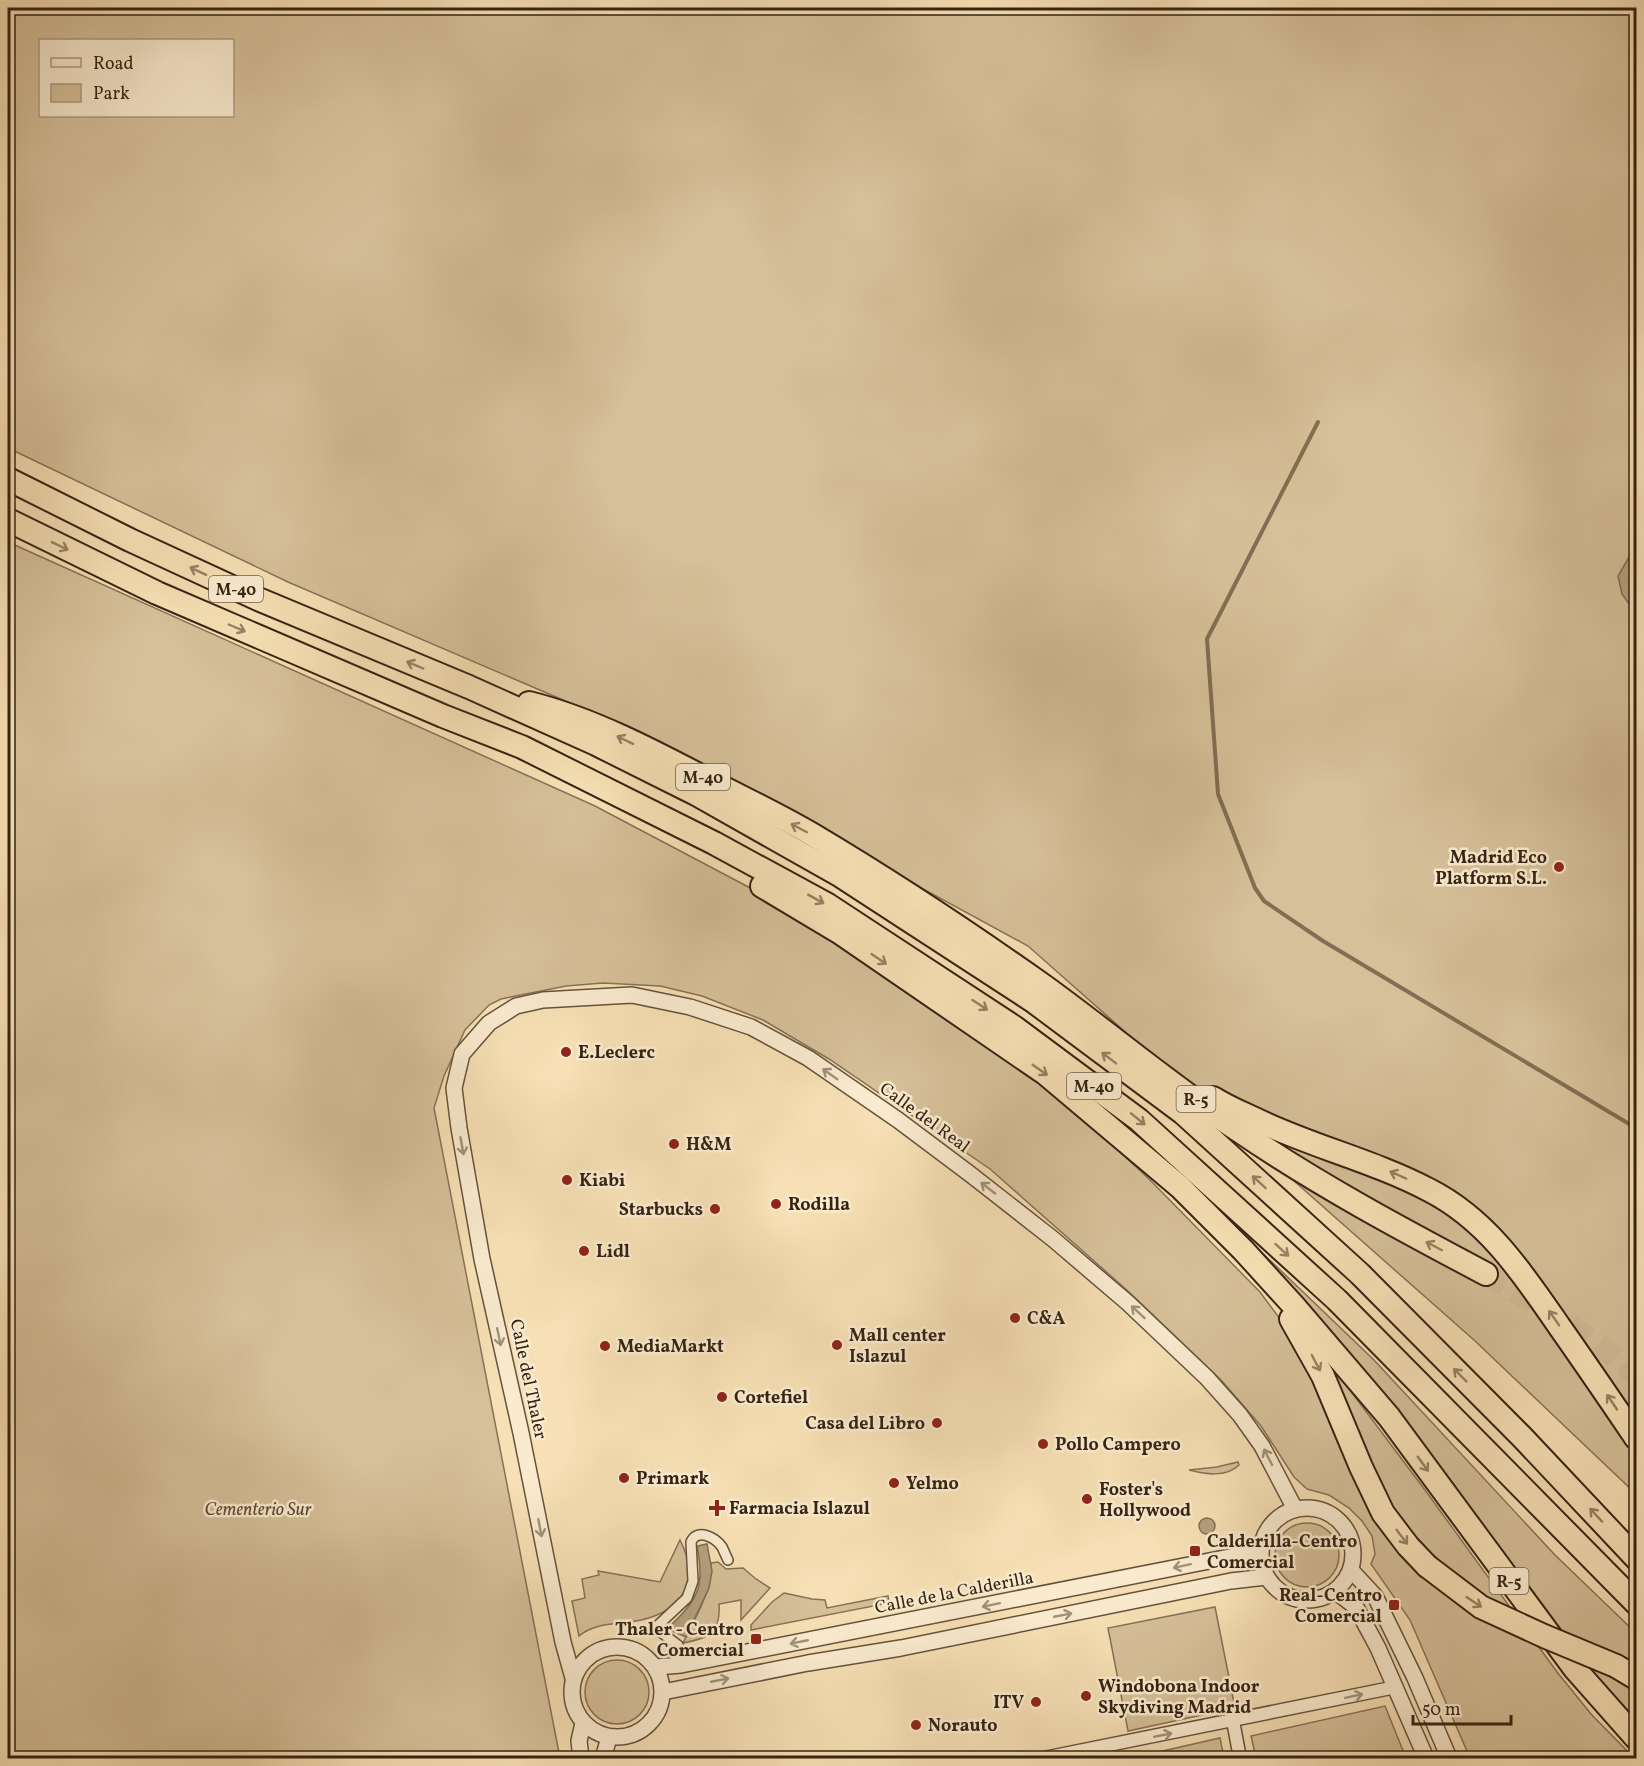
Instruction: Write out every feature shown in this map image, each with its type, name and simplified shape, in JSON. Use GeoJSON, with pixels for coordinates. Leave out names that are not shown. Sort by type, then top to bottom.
{"type":"FeatureCollection","features":[{"type":"Feature","properties":{"kind":"highway","name":"M-40"},"geometry":{"type":"LineString","coordinates":[[8,478],[130,540],[248,594],[469,687],[596,744],[696,794],[841,876],[1043,1008],[1184,1113],[1360,1274],[1522,1437],[1636,1558]]}},
{"type":"Feature","properties":{"kind":"highway","name":"M-40"},"geometry":{"type":"LineString","coordinates":[[8,520],[157,593],[443,716],[522,747],[714,843],[828,905],[1014,1027],[1139,1120],[1336,1300],[1636,1603]]}},
{"type":"Feature","properties":{"kind":"highway","name":"M-40"},"geometry":{"type":"LineString","coordinates":[[469,687],[560,711],[696,774],[811,834],[921,901],[943,911],[1011,954],[1223,1105],[1286,1134],[1393,1172],[1462,1210],[1495,1239],[1520,1269],[1636,1438]]}},
{"type":"Feature","properties":{"kind":"highway","name":"M-40"},"geometry":{"type":"LineString","coordinates":[[443,716],[515,758],[658,828],[839,932],[1046,1074],[1145,1158]]}},
{"type":"Feature","properties":{"kind":"highway","name":"R-5"},"geometry":{"type":"LineString","coordinates":[[921,901],[1044,986],[1235,1129],[1408,1233],[1486,1274]]}},
{"type":"Feature","properties":{"kind":"highway","name":"R-5"},"geometry":{"type":"LineString","coordinates":[[1145,1158],[1180,1187],[1243,1250],[1389,1417],[1575,1669],[1636,1738]]}},
{"type":"Feature","properties":{"kind":"highway"},"geometry":{"type":"LineString","coordinates":[[1145,1158],[1274,1294],[1323,1376],[1361,1467],[1383,1512],[1408,1546],[1427,1566],[1480,1607],[1616,1666],[1636,1678]]}},
{"type":"Feature","properties":{"kind":"street","name":"Calle del Real"},"geometry":{"type":"LineString","coordinates":[[454,1088],[462,1054],[489,1023],[516,1006],[543,1000],[632,995],[690,1007],[751,1028],[808,1058],[898,1120],[1046,1233],[1128,1303],[1207,1378],[1240,1415],[1262,1446],[1295,1509]]}},
{"type":"Feature","properties":{"kind":"street","name":"Calle del Thaler"},"geometry":{"type":"LineString","coordinates":[[454,1088],[482,1259],[521,1433],[563,1642],[573,1678]]}},
{"type":"Feature","properties":{"kind":"street"},"geometry":{"type":"LineString","coordinates":[[1315,1508],[1333,1515],[1347,1530],[1353,1550],[1351,1570],[1344,1581],[1335,1591],[1317,1599],[1298,1600],[1279,1592],[1266,1577],[1261,1565],[1260,1551],[1265,1532],[1277,1517],[1295,1509],[1315,1508]]}},
{"type":"Feature","properties":{"kind":"street"},"geometry":{"type":"LineString","coordinates":[[678,1645],[655,1628],[687,1598],[693,1581],[690,1542],[693,1537],[696,1534],[704,1534],[721,1545],[728,1560]]}},
{"type":"Feature","properties":{"kind":"street","name":"Calle de la Calderilla"},"geometry":{"type":"LineString","coordinates":[[656,1667],[939,1616],[1260,1551]]}},
{"type":"Feature","properties":{"kind":"street"},"geometry":{"type":"LineString","coordinates":[[1351,1570],[1375,1596],[1415,1678],[1449,1758]]}},
{"type":"Feature","properties":{"kind":"street"},"geometry":{"type":"LineString","coordinates":[[663,1692],[797,1665],[901,1648],[1232,1581],[1266,1577]]}},
{"type":"Feature","properties":{"kind":"street"},"geometry":{"type":"LineString","coordinates":[[1335,1591],[1356,1608],[1378,1648],[1426,1758]]}},
{"type":"Feature","properties":{"kind":"street"},"geometry":{"type":"LineString","coordinates":[[622,1647],[641,1653],[656,1667],[663,1692],[658,1713],[644,1730],[623,1738],[609,1738],[583,1724],[572,1702],[573,1678],[584,1660],[601,1649],[622,1647]]}},
{"type":"Feature","properties":{"kind":"street"},"geometry":{"type":"LineString","coordinates":[[1044,1758],[1396,1687]]}},
{"type":"Feature","properties":{"kind":"street"},"geometry":{"type":"LineString","coordinates":[[1233,1721],[1240,1758]]}},
{"type":"Feature","properties":{"kind":"street"},"geometry":{"type":"LineString","coordinates":[[581,1758],[579,1741],[583,1724]]}},
{"type":"Feature","properties":{"kind":"street"},"geometry":{"type":"LineString","coordinates":[[603,1758],[609,1738]]}},
{"type":"Feature","properties":{"kind":"green space"},"geometry":{"type":"Polygon","coordinates":[[[8,8],[1636,8],[1636,1494],[1474,1340],[1028,946],[626,727],[288,582],[8,448],[8,8]]]}},
{"type":"Feature","properties":{"kind":"green space","name":"Cementerio Sur"},"geometry":{"type":"Polygon","coordinates":[[[8,542],[595,806],[756,891],[1043,1080],[1149,1179],[1260,1292],[1283,1323],[1391,1513],[1319,1349],[1557,1672],[1591,1714],[1634,1758],[1470,1758],[1410,1620],[1371,1564],[1375,1554],[1372,1536],[1362,1521],[1349,1508],[1329,1495],[1307,1489],[1294,1477],[1261,1426],[1221,1380],[1129,1292],[990,1169],[829,1059],[763,1020],[702,996],[660,986],[603,983],[566,986],[501,999],[489,1005],[465,1030],[444,1076],[434,1108],[560,1758],[8,1758],[8,542]]]}},
{"type":"Feature","properties":{"kind":"green space"},"geometry":{"type":"Polygon","coordinates":[[[1252,1243],[1374,1360],[1555,1555],[1636,1633],[1636,1723],[1593,1678],[1362,1367],[1252,1243]]]}},
{"type":"Feature","properties":{"kind":"green space"},"geometry":{"type":"Polygon","coordinates":[[[1238,1462],[1239,1465],[1234,1469],[1222,1473],[1208,1474],[1189,1470],[1217,1467],[1238,1462]]]}},
{"type":"Feature","properties":{"kind":"green space"},"geometry":{"type":"Polygon","coordinates":[[[1301,1523],[1313,1523],[1330,1532],[1337,1543],[1339,1555],[1337,1567],[1330,1578],[1313,1587],[1301,1587],[1289,1582],[1280,1573],[1275,1561],[1275,1549],[1280,1537],[1289,1528],[1301,1523]]]}},
{"type":"Feature","properties":{"kind":"green space"},"geometry":{"type":"Polygon","coordinates":[[[680,1540],[689,1568],[688,1580],[678,1601],[656,1615],[633,1622],[593,1628],[579,1636],[572,1601],[585,1598],[582,1579],[599,1575],[598,1571],[660,1582],[680,1540]]]}},
{"type":"Feature","properties":{"kind":"green space"},"geometry":{"type":"Polygon","coordinates":[[[718,1562],[726,1569],[743,1568],[770,1588],[741,1620],[741,1600],[719,1604],[718,1622],[711,1633],[683,1643],[706,1594],[711,1563],[718,1562]]]}},
{"type":"Feature","properties":{"kind":"green space"},"geometry":{"type":"Polygon","coordinates":[[[784,1593],[825,1600],[827,1608],[888,1596],[889,1603],[751,1630],[751,1625],[772,1602],[784,1593]]]}},
{"type":"Feature","properties":{"kind":"green space"},"geometry":{"type":"Polygon","coordinates":[[[1215,1607],[1235,1708],[1128,1731],[1108,1628],[1215,1607]]]}},
{"type":"Feature","properties":{"kind":"green space"},"geometry":{"type":"Polygon","coordinates":[[[617,1660],[635,1666],[643,1674],[649,1692],[643,1710],[635,1718],[617,1724],[599,1718],[591,1710],[585,1692],[591,1674],[599,1666],[617,1660]]]}},
{"type":"Feature","properties":{"kind":"green space"},"geometry":{"type":"Polygon","coordinates":[[[1385,1706],[1406,1758],[1256,1758],[1251,1736],[1385,1706]]]}},
{"type":"Feature","properties":{"kind":"green space"},"geometry":{"type":"Polygon","coordinates":[[[1220,1738],[1224,1758],[1132,1758],[1220,1738]]]}},
{"type":"Feature","properties":{"kind":"shaded area"},"geometry":{"type":"Polygon","coordinates":[[[1636,554],[1636,614],[1622,594],[1618,576],[1629,557],[1636,554]]]}},
{"type":"Feature","properties":{"kind":"shaded area"},"geometry":{"type":"Polygon","coordinates":[[[1207,1518],[1215,1526],[1207,1534],[1199,1526],[1207,1518]]]}},
{"type":"Feature","properties":{"kind":"shaded area"},"geometry":{"type":"Polygon","coordinates":[[[707,1544],[712,1571],[709,1588],[686,1637],[667,1629],[686,1609],[697,1592],[700,1573],[697,1546],[707,1544]]]}},
{"type":"Feature","properties":{"kind":"waterway"},"geometry":{"type":"LineString","coordinates":[[1318,422],[1207,639],[1218,794],[1255,888],[1264,901],[1323,941],[1636,1128]]}},
{"type":"Feature","properties":{"kind":"tunnel"},"geometry":{"type":"LineString","coordinates":[[1486,1274],[1597,1343],[1636,1375]]}},
{"type":"Feature","properties":{"kind":"place","name":"Madrid Eco Platform S.L."},"geometry":{"type":"Point","coordinates":[1559,867]}},
{"type":"Feature","properties":{"kind":"place","name":"E.Leclerc"},"geometry":{"type":"Point","coordinates":[566,1052]}},
{"type":"Feature","properties":{"kind":"place","name":"H&M"},"geometry":{"type":"Point","coordinates":[674,1144]}},
{"type":"Feature","properties":{"kind":"place","name":"Kiabi"},"geometry":{"type":"Point","coordinates":[567,1180]}},
{"type":"Feature","properties":{"kind":"place","name":"Rodilla"},"geometry":{"type":"Point","coordinates":[776,1204]}},
{"type":"Feature","properties":{"kind":"place","name":"Starbucks"},"geometry":{"type":"Point","coordinates":[715,1209]}},
{"type":"Feature","properties":{"kind":"place","name":"Lidl"},"geometry":{"type":"Point","coordinates":[584,1251]}},
{"type":"Feature","properties":{"kind":"place","name":"C&A"},"geometry":{"type":"Point","coordinates":[1015,1318]}},
{"type":"Feature","properties":{"kind":"place","name":"Mall center Islazul"},"geometry":{"type":"Point","coordinates":[837,1345]}},
{"type":"Feature","properties":{"kind":"place","name":"MediaMarkt"},"geometry":{"type":"Point","coordinates":[605,1346]}},
{"type":"Feature","properties":{"kind":"place","name":"Cortefiel"},"geometry":{"type":"Point","coordinates":[722,1397]}},
{"type":"Feature","properties":{"kind":"place","name":"Casa del Libro"},"geometry":{"type":"Point","coordinates":[937,1423]}},
{"type":"Feature","properties":{"kind":"place","name":"Pollo Campero"},"geometry":{"type":"Point","coordinates":[1043,1444]}},
{"type":"Feature","properties":{"kind":"place","name":"Primark"},"geometry":{"type":"Point","coordinates":[624,1478]}},
{"type":"Feature","properties":{"kind":"place","name":"Yelmo"},"geometry":{"type":"Point","coordinates":[894,1483]}},
{"type":"Feature","properties":{"kind":"place","name":"Foster's Hollywood"},"geometry":{"type":"Point","coordinates":[1087,1499]}},
{"type":"Feature","properties":{"kind":"place","name":"Farmacia Islazul"},"geometry":{"type":"Point","coordinates":[717,1508]}},
{"type":"Feature","properties":{"kind":"place","name":"Calderilla-Centro Comercial"},"geometry":{"type":"Point","coordinates":[1195,1551]}},
{"type":"Feature","properties":{"kind":"place","name":"Real-Centro Comercial"},"geometry":{"type":"Point","coordinates":[1394,1605]}},
{"type":"Feature","properties":{"kind":"place","name":"Thaler - Centro Comercial"},"geometry":{"type":"Point","coordinates":[756,1639]}},
{"type":"Feature","properties":{"kind":"place","name":"Windobona Indoor Skydiving Madrid"},"geometry":{"type":"Point","coordinates":[1086,1696]}},
{"type":"Feature","properties":{"kind":"place","name":"ITV"},"geometry":{"type":"Point","coordinates":[1036,1702]}},
{"type":"Feature","properties":{"kind":"place","name":"Norauto"},"geometry":{"type":"Point","coordinates":[916,1725]}}]}
